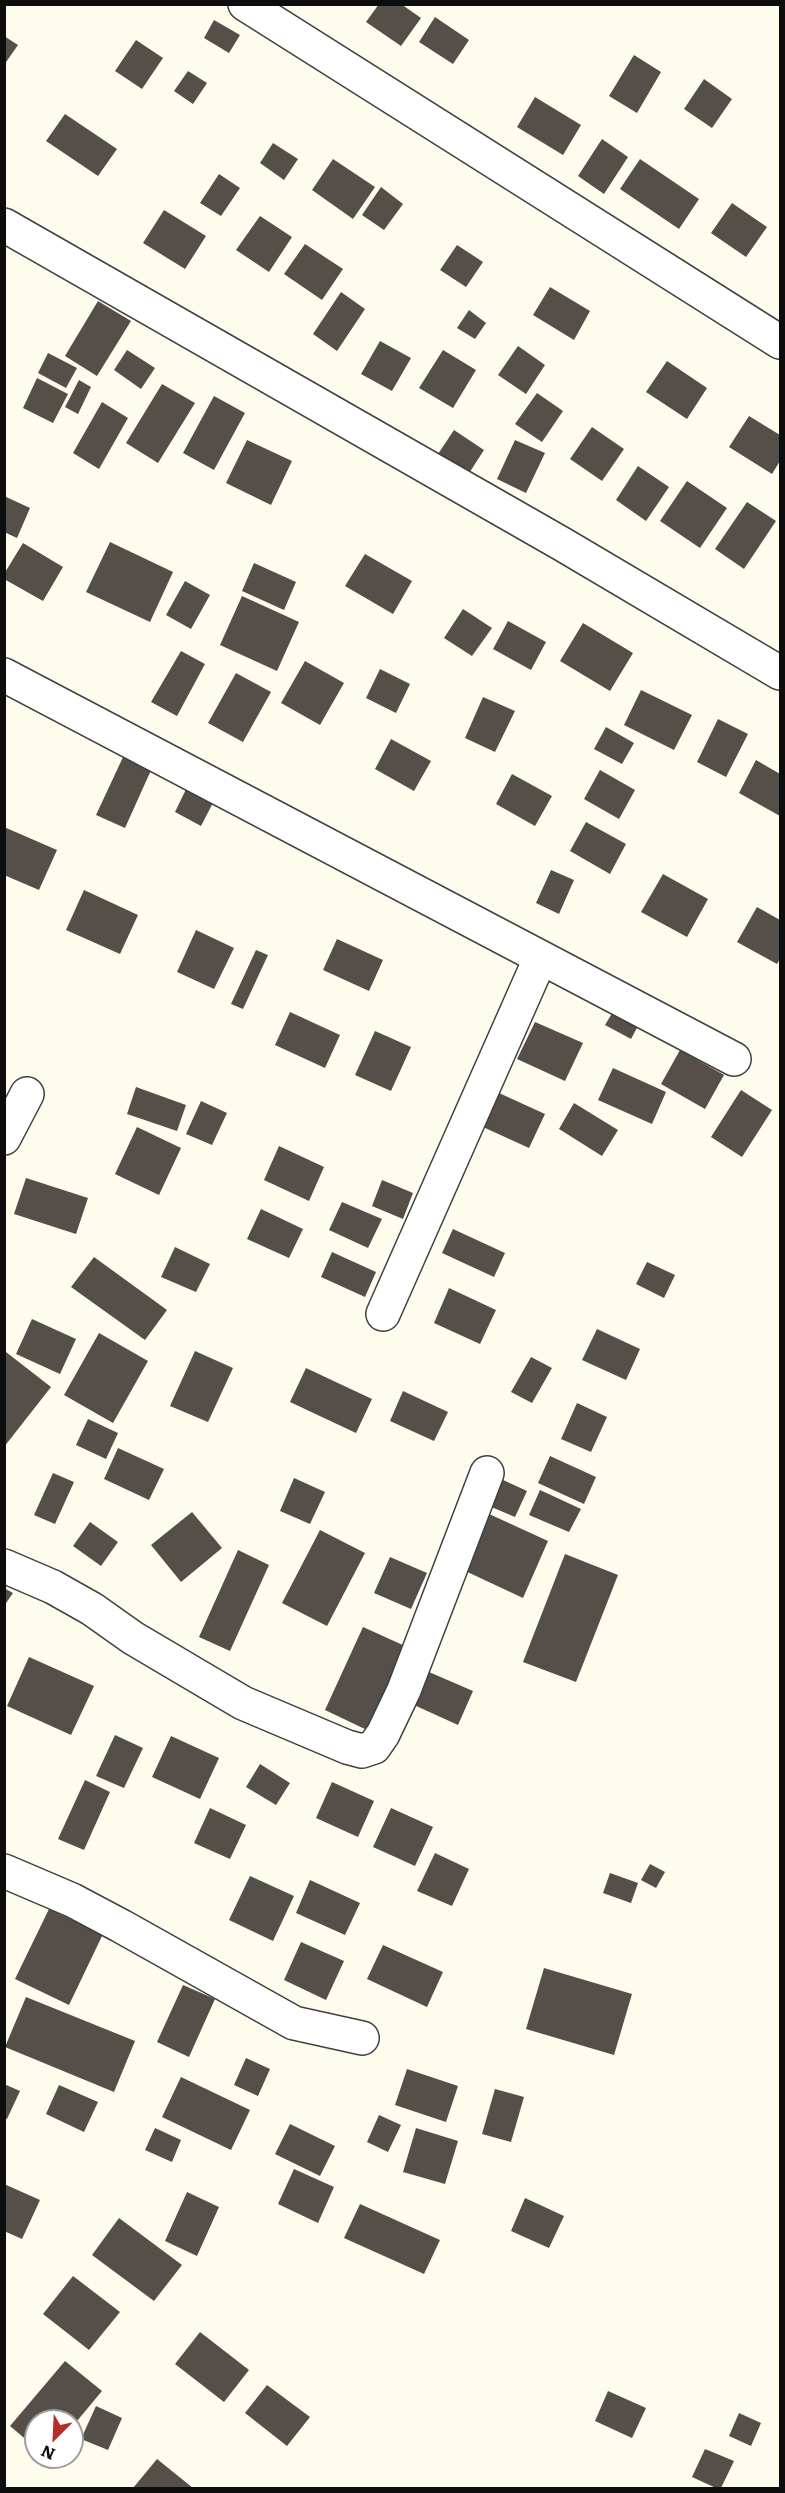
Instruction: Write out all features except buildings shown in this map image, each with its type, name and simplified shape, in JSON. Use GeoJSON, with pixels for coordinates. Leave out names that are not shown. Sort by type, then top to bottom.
{"type":"FeatureCollection","features":[{"type":"Feature","properties":{"kind":"street"},"geometry":{"type":"LineString","coordinates":[[245,4],[780,342]]}},
{"type":"Feature","properties":{"kind":"street"},"geometry":{"type":"LineString","coordinates":[[4,225],[551,538],[780,673]]}},
{"type":"Feature","properties":{"kind":"street"},"geometry":{"type":"LineString","coordinates":[[4,675],[540,959],[734,1059]]}},
{"type":"Feature","properties":{"kind":"street"},"geometry":{"type":"LineString","coordinates":[[383,1314],[540,959]]}},
{"type":"Feature","properties":{"kind":"street"},"geometry":{"type":"LineString","coordinates":[[4,1138],[27,1094]]}},
{"type":"Feature","properties":{"kind":"street"},"geometry":{"type":"LineString","coordinates":[[4,1566],[53,1587],[133,1638],[243,1702],[347,1747],[362,1751],[374,1747],[383,1734],[404,1690],[487,1473]]}},
{"type":"Feature","properties":{"kind":"street"},"geometry":{"type":"LineString","coordinates":[[4,1871],[72,1900],[294,2023],[362,2038]]}}]}
